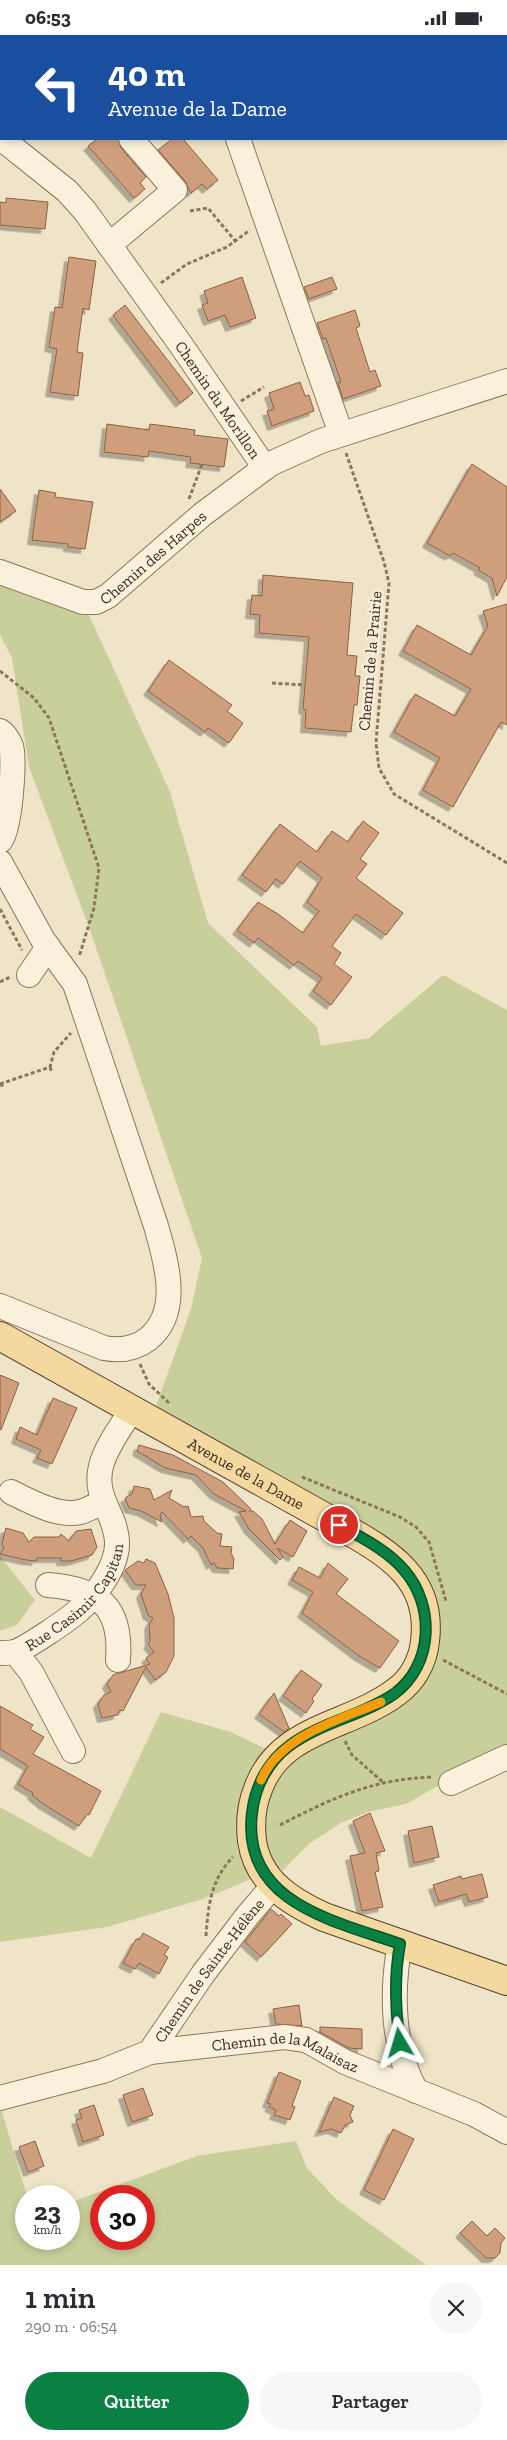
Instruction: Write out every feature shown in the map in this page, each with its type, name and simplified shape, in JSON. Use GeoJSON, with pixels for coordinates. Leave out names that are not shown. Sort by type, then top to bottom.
{"type":"FeatureCollection","features":[{"type":"Feature","properties":{"kind":"main road","name":"Avenue de la Dame"},"geometry":{"type":"LineString","coordinates":[[0,1336],[378,1548],[404,1569],[421,1598],[426,1618],[424,1646],[420,1662],[407,1682],[388,1698],[310,1733],[289,1746],[272,1762],[262,1778],[253,1803],[251,1831],[259,1863],[274,1886],[290,1899],[316,1913],[507,1981]]}},
{"type":"Feature","properties":{"kind":"street","name":"Chemin du Morillon"},"geometry":{"type":"LineString","coordinates":[[5,140],[67,191],[85,211],[265,468],[306,447],[343,443],[507,381]]}},
{"type":"Feature","properties":{"kind":"street"},"geometry":{"type":"LineString","coordinates":[[109,245],[175,190],[132,140]]}},
{"type":"Feature","properties":{"kind":"street"},"geometry":{"type":"LineString","coordinates":[[238,140],[343,443]]}},
{"type":"Feature","properties":{"kind":"street","name":"Chemin des Harpes"},"geometry":{"type":"LineString","coordinates":[[0,572],[83,602],[96,602],[108,596],[192,510],[265,468]]}},
{"type":"Feature","properties":{"kind":"street"},"geometry":{"type":"LineString","coordinates":[[0,731],[11,747],[12,772],[6,830],[0,841]]}},
{"type":"Feature","properties":{"kind":"street"},"geometry":{"type":"LineString","coordinates":[[0,862],[48,947],[75,984],[156,1227],[168,1287],[167,1310],[160,1325],[150,1337],[130,1347],[104,1348],[0,1306]]}},
{"type":"Feature","properties":{"kind":"street"},"geometry":{"type":"LineString","coordinates":[[22,974],[48,947]]}},
{"type":"Feature","properties":{"kind":"street","name":"Rue Casimir Capitan"},"geometry":{"type":"LineString","coordinates":[[7,1653],[80,1610],[93,1595],[112,1566],[118,1543],[99,1485],[101,1465],[132,1409]]}},
{"type":"Feature","properties":{"kind":"street"},"geometry":{"type":"LineString","coordinates":[[11,1493],[35,1504],[56,1510],[80,1512],[103,1501]]}},
{"type":"Feature","properties":{"kind":"street"},"geometry":{"type":"LineString","coordinates":[[48,1585],[74,1587],[93,1595],[106,1607],[117,1623],[120,1638],[118,1660]]}},
{"type":"Feature","properties":{"kind":"street"},"geometry":{"type":"LineString","coordinates":[[7,1653],[31,1672],[74,1751]]}},
{"type":"Feature","properties":{"kind":"street"},"geometry":{"type":"LineString","coordinates":[[451,1783],[507,1757]]}},
{"type":"Feature","properties":{"kind":"street","name":"Chemin de Sainte-Hélène"},"geometry":{"type":"LineString","coordinates":[[0,2098],[103,2071],[150,2052],[203,1974],[248,1915],[274,1886]]}},
{"type":"Feature","properties":{"kind":"street"},"geometry":{"type":"LineString","coordinates":[[400,1944],[395,1969],[395,2007],[406,2073],[416,2091]]}},
{"type":"Feature","properties":{"kind":"street","name":"Chemin de la Malaisaz"},"geometry":{"type":"LineString","coordinates":[[150,2052],[284,2037],[306,2040],[345,2063],[474,2114],[507,2132]]}},
{"type":"Feature","properties":{"kind":"path"},"geometry":{"type":"LineString","coordinates":[[190,211],[208,208],[236,242]]}},
{"type":"Feature","properties":{"kind":"path"},"geometry":{"type":"LineString","coordinates":[[145,297],[187,264],[236,242],[252,229],[264,213]]}},
{"type":"Feature","properties":{"kind":"path"},"geometry":{"type":"LineString","coordinates":[[225,409],[264,387]]}},
{"type":"Feature","properties":{"kind":"path","name":"Chemin de la Prairie"},"geometry":{"type":"LineString","coordinates":[[343,443],[384,562],[389,583],[376,743],[379,768],[394,794],[507,863]]}},
{"type":"Feature","properties":{"kind":"path"},"geometry":{"type":"LineString","coordinates":[[192,510],[202,464]]}},
{"type":"Feature","properties":{"kind":"path"},"geometry":{"type":"LineString","coordinates":[[0,671],[34,698],[49,718],[99,868],[94,908],[78,962],[75,984]]}},
{"type":"Feature","properties":{"kind":"path"},"geometry":{"type":"LineString","coordinates":[[272,683],[305,685]]}},
{"type":"Feature","properties":{"kind":"path"},"geometry":{"type":"LineString","coordinates":[[0,909],[22,951]]}},
{"type":"Feature","properties":{"kind":"path"},"geometry":{"type":"LineString","coordinates":[[0,982],[22,974]]}},
{"type":"Feature","properties":{"kind":"path"},"geometry":{"type":"LineString","coordinates":[[52,1073],[50,1067],[54,1052],[67,1041],[85,1012]]}},
{"type":"Feature","properties":{"kind":"path"},"geometry":{"type":"LineString","coordinates":[[3,1089],[1,1083],[50,1067]]}},
{"type":"Feature","properties":{"kind":"path"},"geometry":{"type":"LineString","coordinates":[[130,1347],[149,1384],[166,1401],[174,1406]]}},
{"type":"Feature","properties":{"kind":"path"},"geometry":{"type":"LineString","coordinates":[[440,1667],[443,1661]]}},
{"type":"Feature","properties":{"kind":"path"},"geometry":{"type":"LineString","coordinates":[[336,1743],[351,1735]]}},
{"type":"Feature","properties":{"kind":"path"},"geometry":{"type":"LineString","coordinates":[[344,1739],[352,1755],[384,1783]]}},
{"type":"Feature","properties":{"kind":"path"},"geometry":{"type":"LineString","coordinates":[[280,1825],[336,1797],[384,1783],[437,1777],[451,1783]]}},
{"type":"Feature","properties":{"kind":"path"},"geometry":{"type":"LineString","coordinates":[[206,1941],[212,1890],[225,1865],[237,1853]]}},
{"type":"Feature","properties":{"kind":"green space"},"geometry":{"type":"Polygon","coordinates":[[[0,582],[89,615],[170,792],[208,923],[317,1027],[321,1046],[369,1038],[443,975],[507,1010],[507,1747],[406,1804],[368,1812],[341,1823],[309,1844],[283,1870],[269,1863],[262,1841],[270,1785],[295,1754],[392,1709],[436,1616],[429,1580],[408,1553],[378,1533],[233,1454],[156,1406],[191,1309],[202,1258],[91,933],[29,767],[12,658],[0,635],[0,582]]]}},
{"type":"Feature","properties":{"kind":"green space"},"geometry":{"type":"Polygon","coordinates":[[[0,1556],[35,1600],[17,1625],[0,1631],[0,1556]]]}},
{"type":"Feature","properties":{"kind":"green space"},"geometry":{"type":"Polygon","coordinates":[[[161,1712],[231,1732],[270,1751],[254,1878],[200,1900],[107,1927],[0,1942],[0,1807],[91,1858],[161,1712]]]}},
{"type":"Feature","properties":{"kind":"green space"},"geometry":{"type":"Polygon","coordinates":[[[0,2111],[2,2112],[24,2185],[15,2185],[15,2250],[80,2250],[80,2199],[90,2195],[90,2250],[155,2250],[155,2185],[118,2185],[197,2156],[296,2141],[307,2168],[336,2199],[426,2265],[0,2265],[0,2111]]]}},
{"type":"Feature","properties":{"kind":"building"},"geometry":{"type":"Polygon","coordinates":[[[96,140],[118,140],[121,148],[146,177],[140,183],[145,189],[134,198],[88,146],[96,140]]]}},
{"type":"Feature","properties":{"kind":"building"},"geometry":{"type":"Polygon","coordinates":[[[171,140],[184,140],[218,180],[207,189],[202,184],[191,193],[185,181],[158,150],[171,140]]]}},
{"type":"Feature","properties":{"kind":"building"},"geometry":{"type":"Polygon","coordinates":[[[6,198],[48,202],[45,229],[0,225],[0,202],[6,203],[6,198]]]}},
{"type":"Feature","properties":{"kind":"building"},"geometry":{"type":"Polygon","coordinates":[[[69,257],[96,261],[89,310],[83,308],[77,352],[83,353],[78,396],[50,392],[57,349],[49,347],[55,307],[62,308],[69,257]]]}},
{"type":"Feature","properties":{"kind":"building"},"geometry":{"type":"Polygon","coordinates":[[[242,277],[256,318],[230,327],[225,315],[208,321],[202,305],[208,303],[204,291],[242,277]]]}},
{"type":"Feature","properties":{"kind":"building"},"geometry":{"type":"Polygon","coordinates":[[[332,277],[337,289],[309,299],[304,287],[332,277]]]}},
{"type":"Feature","properties":{"kind":"building"},"geometry":{"type":"Polygon","coordinates":[[[125,305],[193,393],[180,403],[113,315],[125,305]]]}},
{"type":"Feature","properties":{"kind":"building"},"geometry":{"type":"Polygon","coordinates":[[[355,310],[360,326],[356,328],[370,372],[375,370],[381,386],[343,399],[338,383],[341,382],[326,338],[323,339],[317,323],[355,310]]]}},
{"type":"Feature","properties":{"kind":"building"},"geometry":{"type":"Polygon","coordinates":[[[300,382],[305,396],[309,395],[314,411],[272,426],[267,411],[274,409],[269,393],[300,382]]]}},
{"type":"Feature","properties":{"kind":"building"},"geometry":{"type":"Polygon","coordinates":[[[107,424],[149,430],[150,424],[195,430],[194,435],[228,439],[224,467],[190,463],[191,457],[149,451],[148,457],[104,452],[107,424]]]}},
{"type":"Feature","properties":{"kind":"building"},"geometry":{"type":"Polygon","coordinates":[[[472,464],[507,487],[507,577],[497,596],[492,578],[478,570],[480,568],[453,553],[450,556],[427,543],[472,464]]]}},
{"type":"Feature","properties":{"kind":"building"},"geometry":{"type":"Polygon","coordinates":[[[0,489],[16,511],[0,522],[0,489]]]}},
{"type":"Feature","properties":{"kind":"building"},"geometry":{"type":"Polygon","coordinates":[[[39,490],[56,493],[55,497],[93,502],[85,549],[68,547],[68,544],[32,540],[39,490]]]}},
{"type":"Feature","properties":{"kind":"building"},"geometry":{"type":"Polygon","coordinates":[[[263,575],[353,583],[347,655],[357,656],[355,676],[360,676],[357,705],[354,705],[351,732],[305,728],[306,710],[303,709],[309,637],[259,633],[260,615],[250,614],[252,595],[262,596],[263,575]]]}},
{"type":"Feature","properties":{"kind":"building"},"geometry":{"type":"Polygon","coordinates":[[[507,604],[507,725],[501,722],[453,807],[423,790],[440,758],[394,732],[415,694],[455,716],[471,689],[403,651],[417,625],[471,655],[488,626],[483,611],[507,604]]]}},
{"type":"Feature","properties":{"kind":"building"},"geometry":{"type":"Polygon","coordinates":[[[169,660],[232,705],[227,711],[243,723],[229,743],[208,728],[205,732],[148,691],[169,660]]]}},
{"type":"Feature","properties":{"kind":"building"},"geometry":{"type":"Polygon","coordinates":[[[363,821],[379,833],[360,859],[367,864],[356,878],[403,913],[386,935],[356,914],[332,946],[341,953],[334,964],[352,977],[331,1005],[313,991],[322,978],[298,961],[294,965],[258,938],[254,943],[237,930],[258,902],[303,933],[319,911],[307,902],[322,878],[300,861],[283,884],[276,879],[266,892],[242,875],[280,824],[317,852],[332,831],[348,842],[363,821]]]}},
{"type":"Feature","properties":{"kind":"building"},"geometry":{"type":"Polygon","coordinates":[[[0,1375],[19,1383],[1,1430],[0,1429],[0,1375]]]}},
{"type":"Feature","properties":{"kind":"building"},"geometry":{"type":"Polygon","coordinates":[[[53,1398],[77,1408],[52,1464],[37,1458],[41,1450],[16,1439],[20,1427],[37,1435],[53,1398]]]}},
{"type":"Feature","properties":{"kind":"building"},"geometry":{"type":"Polygon","coordinates":[[[139,1445],[173,1455],[223,1482],[251,1509],[249,1511],[253,1511],[262,1519],[275,1544],[290,1520],[307,1531],[293,1557],[277,1548],[283,1557],[280,1560],[249,1529],[239,1512],[246,1511],[214,1494],[196,1475],[165,1468],[137,1451],[139,1445]]]}},
{"type":"Feature","properties":{"kind":"building"},"geometry":{"type":"Polygon","coordinates":[[[134,1486],[150,1489],[154,1500],[172,1490],[169,1498],[184,1507],[188,1506],[191,1517],[203,1516],[204,1521],[217,1533],[222,1534],[220,1546],[232,1547],[233,1569],[217,1568],[214,1563],[211,1565],[203,1548],[191,1536],[188,1539],[162,1512],[160,1516],[162,1522],[141,1511],[129,1508],[125,1498],[132,1494],[134,1486]]]}},
{"type":"Feature","properties":{"kind":"building"},"geometry":{"type":"Polygon","coordinates":[[[6,1528],[23,1533],[29,1542],[34,1537],[59,1537],[61,1534],[69,1541],[76,1531],[91,1529],[97,1547],[92,1555],[71,1561],[61,1561],[61,1558],[37,1558],[36,1561],[26,1560],[0,1554],[4,1548],[2,1543],[6,1528]]]}},
{"type":"Feature","properties":{"kind":"building"},"geometry":{"type":"Polygon","coordinates":[[[146,1559],[155,1563],[168,1594],[174,1618],[174,1656],[166,1672],[155,1680],[146,1667],[123,1711],[120,1710],[117,1715],[102,1718],[98,1704],[104,1695],[111,1692],[107,1684],[113,1675],[150,1664],[146,1658],[154,1652],[148,1644],[150,1641],[149,1625],[153,1618],[148,1615],[141,1594],[146,1585],[136,1585],[125,1570],[138,1561],[144,1563],[146,1559]]]}},
{"type":"Feature","properties":{"kind":"building"},"geometry":{"type":"Polygon","coordinates":[[[328,1563],[348,1579],[336,1594],[399,1641],[380,1668],[359,1656],[302,1613],[313,1592],[292,1580],[299,1567],[320,1578],[328,1563]]]}},
{"type":"Feature","properties":{"kind":"building"},"geometry":{"type":"Polygon","coordinates":[[[301,1670],[322,1685],[312,1699],[314,1701],[306,1713],[283,1696],[301,1670]]]}},
{"type":"Feature","properties":{"kind":"building"},"geometry":{"type":"Polygon","coordinates":[[[274,1693],[289,1728],[284,1732],[259,1714],[274,1693]]]}},
{"type":"Feature","properties":{"kind":"building"},"geometry":{"type":"Polygon","coordinates":[[[0,1706],[33,1725],[30,1729],[44,1737],[33,1754],[101,1791],[89,1815],[87,1814],[79,1826],[43,1804],[32,1795],[33,1793],[18,1784],[28,1766],[0,1749],[0,1706]]]}},
{"type":"Feature","properties":{"kind":"building"},"geometry":{"type":"Polygon","coordinates":[[[370,1813],[385,1851],[376,1853],[379,1871],[375,1872],[383,1907],[362,1911],[350,1856],[365,1853],[353,1821],[370,1813]]]}},
{"type":"Feature","properties":{"kind":"building"},"geometry":{"type":"Polygon","coordinates":[[[432,1826],[439,1857],[414,1863],[408,1831],[432,1826]]]}},
{"type":"Feature","properties":{"kind":"building"},"geometry":{"type":"Polygon","coordinates":[[[482,1874],[488,1897],[469,1902],[466,1894],[439,1902],[433,1885],[461,1876],[462,1879],[482,1874]]]}},
{"type":"Feature","properties":{"kind":"building"},"geometry":{"type":"Polygon","coordinates":[[[271,1909],[279,1916],[281,1914],[292,1924],[261,1957],[245,1942],[271,1909]]]}},
{"type":"Feature","properties":{"kind":"building"},"geometry":{"type":"Polygon","coordinates":[[[143,1933],[169,1947],[164,1955],[168,1957],[159,1974],[139,1963],[135,1969],[123,1963],[136,1939],[139,1940],[143,1933]]]}},
{"type":"Feature","properties":{"kind":"building"},"geometry":{"type":"Polygon","coordinates":[[[299,2005],[302,2026],[276,2024],[273,2009],[299,2005]]]}},
{"type":"Feature","properties":{"kind":"building"},"geometry":{"type":"Polygon","coordinates":[[[320,2027],[362,2029],[362,2049],[349,2048],[320,2032],[320,2027]]]}},
{"type":"Feature","properties":{"kind":"building"},"geometry":{"type":"Polygon","coordinates":[[[279,2072],[301,2081],[292,2106],[295,2107],[290,2120],[274,2115],[276,2110],[269,2107],[271,2104],[267,2103],[279,2072]]]}},
{"type":"Feature","properties":{"kind":"building"},"geometry":{"type":"Polygon","coordinates":[[[143,2088],[153,2115],[132,2122],[123,2095],[143,2088]]]}},
{"type":"Feature","properties":{"kind":"building"},"geometry":{"type":"Polygon","coordinates":[[[334,2097],[354,2106],[350,2115],[353,2122],[345,2125],[341,2133],[332,2129],[319,2132],[334,2097]]]}},
{"type":"Feature","properties":{"kind":"building"},"geometry":{"type":"Polygon","coordinates":[[[94,2105],[104,2135],[83,2142],[76,2120],[82,2118],[79,2110],[94,2105]]]}},
{"type":"Feature","properties":{"kind":"building"},"geometry":{"type":"Polygon","coordinates":[[[393,2129],[414,2139],[384,2200],[364,2190],[393,2129]]]}},
{"type":"Feature","properties":{"kind":"building"},"geometry":{"type":"Polygon","coordinates":[[[35,2141],[44,2166],[28,2172],[19,2147],[35,2141]]]}},
{"type":"Feature","properties":{"kind":"building"},"geometry":{"type":"Polygon","coordinates":[[[472,2221],[487,2236],[495,2228],[505,2238],[501,2243],[500,2253],[495,2258],[486,2258],[460,2233],[472,2221]]]}},
{"type":"Feature","properties":{"kind":"slow traffic"},"geometry":{"type":"LineString","coordinates":[[261,1780],[272,1762],[289,1746],[310,1733],[381,1702]]}},
{"type":"Feature","properties":{"kind":"route"},"geometry":{"type":"LineString","coordinates":[[339,1525],[388,1555],[404,1569],[415,1585],[424,1607],[426,1618],[426,1636],[420,1662],[412,1676],[394,1694],[300,1739],[289,1746],[272,1762],[266,1770],[255,1795],[251,1822],[252,1840],[262,1869],[281,1893],[297,1904],[324,1917],[400,1944],[395,1969],[395,2007],[400,2043]]}}]}
